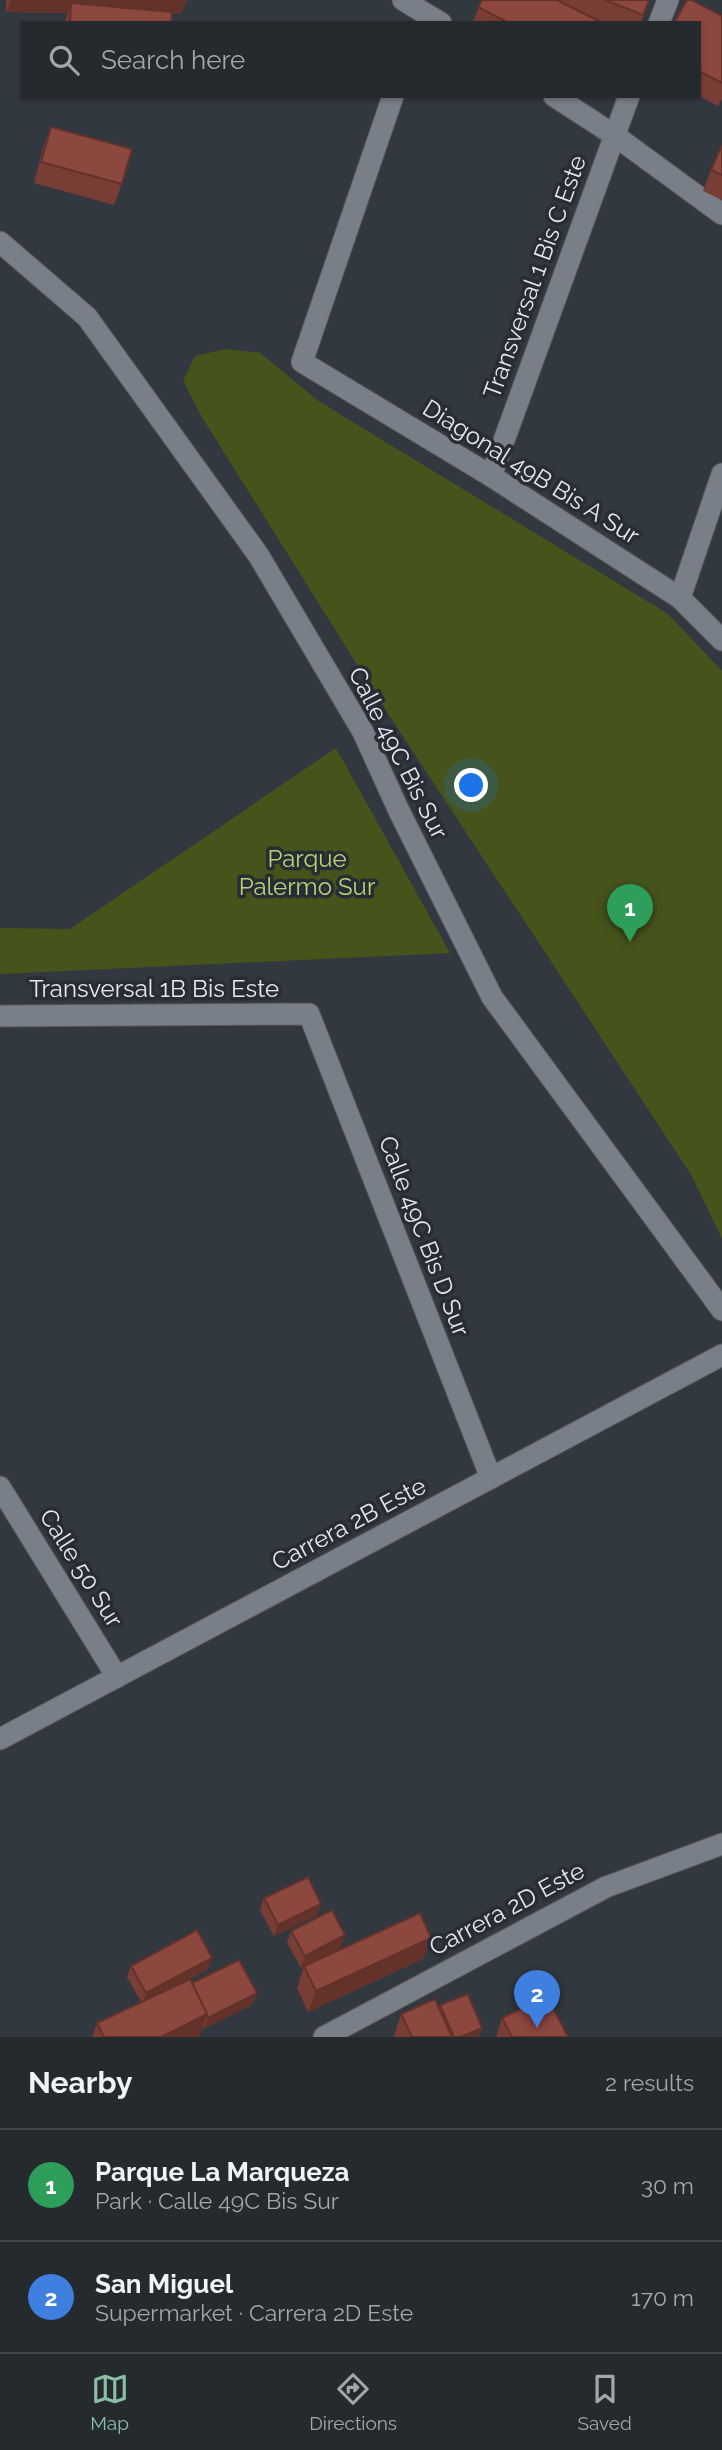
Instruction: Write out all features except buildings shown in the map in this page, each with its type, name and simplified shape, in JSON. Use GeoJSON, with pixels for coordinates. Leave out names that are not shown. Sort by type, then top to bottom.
{"type":"FeatureCollection","features":[{"type":"Feature","properties":{"kind":"street"},"geometry":{"type":"LineString","coordinates":[[403,0],[438,21]]}},
{"type":"Feature","properties":{"kind":"street"},"geometry":{"type":"LineString","coordinates":[[660,21],[668,0]]}},
{"type":"Feature","properties":{"kind":"street","name":"Diagonal 49B Bis A Sur"},"geometry":{"type":"LineString","coordinates":[[392,98],[302,362],[491,476],[680,598],[722,640]]}},
{"type":"Feature","properties":{"kind":"street"},"geometry":{"type":"LineString","coordinates":[[557,98],[614,135],[722,214]]}},
{"type":"Feature","properties":{"kind":"street","name":"Transversal 1 Bis C Este"},"geometry":{"type":"LineString","coordinates":[[491,476],[628,98]]}},
{"type":"Feature","properties":{"kind":"street","name":"Calle 49C Bis Sur"},"geometry":{"type":"LineString","coordinates":[[0,242],[87,317],[260,556],[363,732],[492,998],[722,1310]]}},
{"type":"Feature","properties":{"kind":"street"},"geometry":{"type":"LineString","coordinates":[[680,598],[722,474]]}},
{"type":"Feature","properties":{"kind":"street","name":"Transversal 1B Bis Este"},"geometry":{"type":"LineString","coordinates":[[0,1016],[309,1014]]}},
{"type":"Feature","properties":{"kind":"street","name":"Calle 49C Bis D Sur"},"geometry":{"type":"LineString","coordinates":[[309,1014],[491,1478]]}},
{"type":"Feature","properties":{"kind":"street","name":"Carrera 2B Este"},"geometry":{"type":"LineString","coordinates":[[0,1739],[722,1355]]}},
{"type":"Feature","properties":{"kind":"street","name":"Calle 50 Sur"},"geometry":{"type":"LineString","coordinates":[[0,1487],[117,1677]]}},
{"type":"Feature","properties":{"kind":"street","name":"Carrera 2D Este"},"geometry":{"type":"LineString","coordinates":[[324,2037],[606,1887],[722,1844]]}},
{"type":"Feature","properties":{"kind":"green space"},"geometry":{"type":"Polygon","coordinates":[[[226,349],[260,353],[320,402],[668,614],[722,671],[722,1239],[692,1176],[385,709],[203,419],[183,381],[195,356],[226,349]]]}},
{"type":"Feature","properties":{"kind":"green space","name":"Parque Palermo Sur"},"geometry":{"type":"Polygon","coordinates":[[[336,748],[450,953],[0,974],[0,928],[70,929],[336,748]]]}},
{"type":"Feature","properties":{"kind":"place","name":"Parque La Marqueza"},"geometry":{"type":"Point","coordinates":[630,942]}},
{"type":"Feature","properties":{"kind":"place","name":"San Miguel"},"geometry":{"type":"Point","coordinates":[537,2028]}}]}
